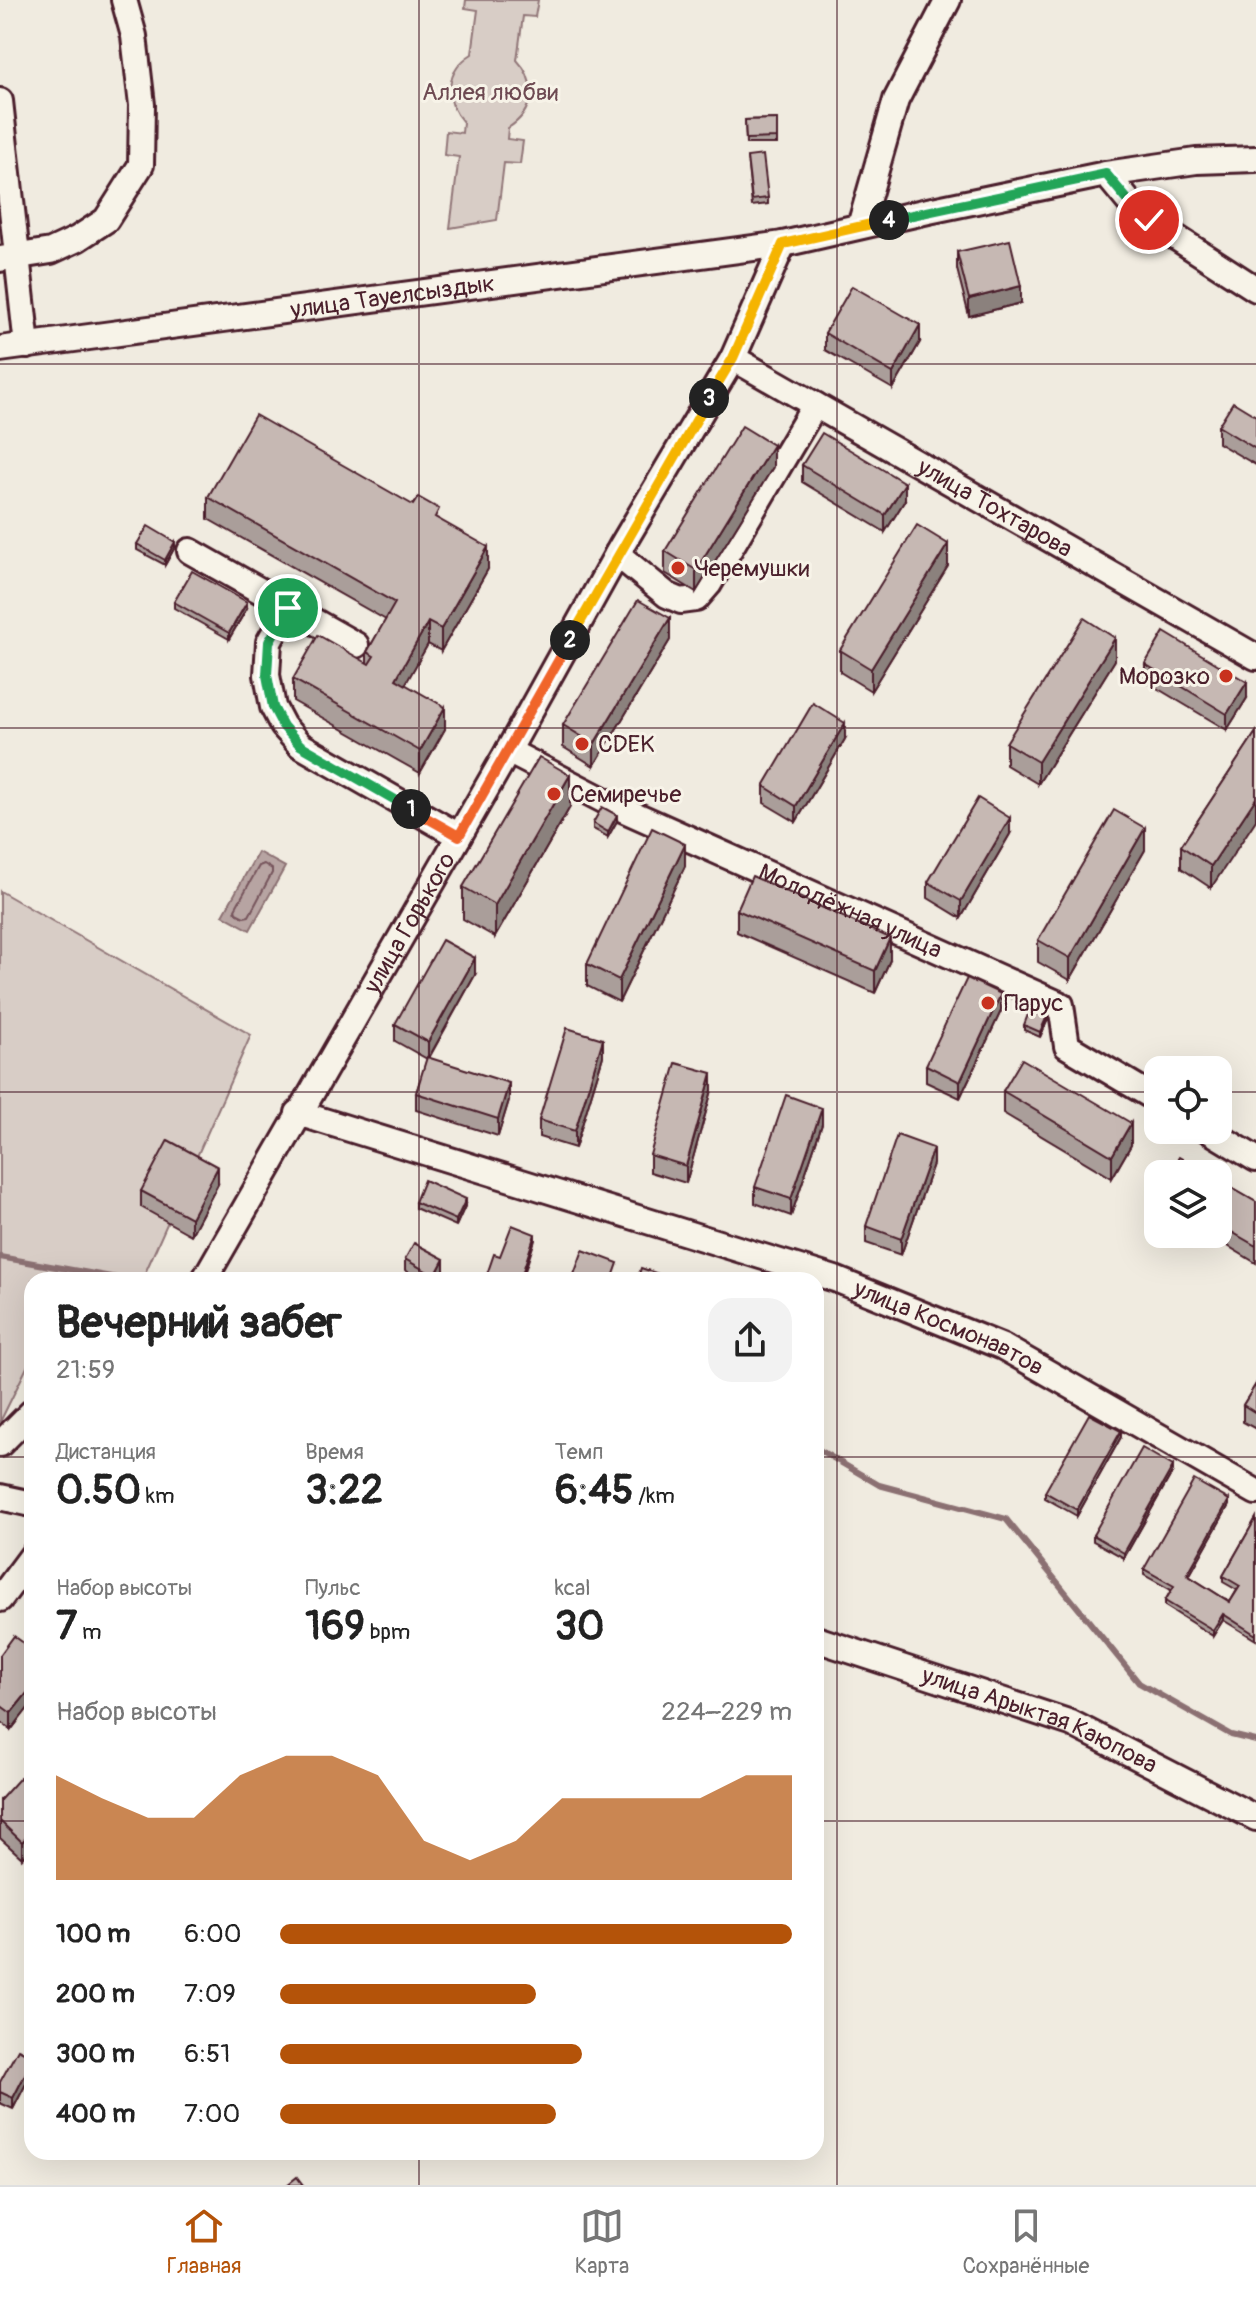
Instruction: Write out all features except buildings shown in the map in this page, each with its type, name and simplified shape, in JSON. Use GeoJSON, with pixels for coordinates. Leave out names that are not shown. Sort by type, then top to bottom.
{"type":"FeatureCollection","features":[{"type":"Feature","properties":{"kind":"street"},"geometry":{"type":"LineString","coordinates":[[8,258],[51,251],[106,220],[141,165],[142,105],[134,36],[124,0]]}},
{"type":"Feature","properties":{"kind":"street"},"geometry":{"type":"LineString","coordinates":[[860,226],[896,100],[948,0]]}},
{"type":"Feature","properties":{"kind":"street"},"geometry":{"type":"LineString","coordinates":[[0,101],[8,258],[27,346]]}},
{"type":"Feature","properties":{"kind":"street","name":"улица Тауелсыздык"},"geometry":{"type":"LineString","coordinates":[[0,349],[783,244],[1106,174],[1196,161],[1256,159]]}},
{"type":"Feature","properties":{"kind":"street"},"geometry":{"type":"LineString","coordinates":[[1106,174],[1149,220],[1256,289]]}},
{"type":"Feature","properties":{"kind":"street","name":"улица Горького"},"geometry":{"type":"LineString","coordinates":[[209,1272],[508,751],[617,554],[733,358],[783,244]]}},
{"type":"Feature","properties":{"kind":"street","name":"улица Тохтарова"},"geometry":{"type":"LineString","coordinates":[[733,358],[1256,657]]}},
{"type":"Feature","properties":{"kind":"street"},"geometry":{"type":"LineString","coordinates":[[617,554],[667,595],[681,601],[696,599],[709,584],[815,405]]}},
{"type":"Feature","properties":{"kind":"street"},"geometry":{"type":"LineString","coordinates":[[190,551],[356,645]]}},
{"type":"Feature","properties":{"kind":"street"},"geometry":{"type":"LineString","coordinates":[[288,608],[269,642],[267,675],[273,707],[283,726],[300,745],[459,836]]}},
{"type":"Feature","properties":{"kind":"street","name":"Молодёжная улица"},"geometry":{"type":"LineString","coordinates":[[508,751],[609,803],[1061,1005],[1067,1046],[1144,1092]]}},
{"type":"Feature","properties":{"kind":"street","name":"улица Космонавтов"},"geometry":{"type":"LineString","coordinates":[[298,1113],[812,1272]]}},
{"type":"Feature","properties":{"kind":"street"},"geometry":{"type":"LineString","coordinates":[[1231,1144],[1256,1159]]}},
{"type":"Feature","properties":{"kind":"street","name":"улица Космонавтов"},"geometry":{"type":"LineString","coordinates":[[824,1276],[1003,1347],[1256,1492]]}},
{"type":"Feature","properties":{"kind":"street"},"geometry":{"type":"LineString","coordinates":[[0,1444],[24,1420]]}},
{"type":"Feature","properties":{"kind":"street"},"geometry":{"type":"LineString","coordinates":[[0,1497],[24,1502]]}},
{"type":"Feature","properties":{"kind":"street"},"geometry":{"type":"LineString","coordinates":[[0,1599],[24,1567]]}},
{"type":"Feature","properties":{"kind":"street","name":"улица Арыктая Каюпова"},"geometry":{"type":"LineString","coordinates":[[824,1642],[1071,1723],[1256,1818]]}},
{"type":"Feature","properties":{"kind":"green space","name":"Аллея любви"},"geometry":{"type":"Polygon","coordinates":[[[466,0],[538,0],[535,17],[523,16],[517,60],[528,78],[528,105],[508,128],[507,139],[523,141],[520,164],[504,163],[497,220],[450,228],[459,157],[444,155],[446,131],[462,133],[463,122],[452,104],[450,86],[457,68],[472,54],[478,10],[465,8],[466,0]]]}},
{"type":"Feature","properties":{"kind":"green space"},"geometry":{"type":"Polygon","coordinates":[[[0,891],[251,1035],[146,1272],[24,1272],[24,1373],[0,1422],[0,891]]]}},
{"type":"Feature","properties":{"kind":"water"},"geometry":{"type":"Polygon","coordinates":[[[258,852],[285,867],[250,930],[223,915],[258,852]]]}},
{"type":"Feature","properties":{"kind":"waterway"},"geometry":{"type":"LineString","coordinates":[[0,1257],[83,1272]]}},
{"type":"Feature","properties":{"kind":"waterway"},"geometry":{"type":"LineString","coordinates":[[824,1453],[879,1485],[1006,1519],[1139,1683],[1231,1735],[1256,1741]]}},
{"type":"Feature","properties":{"kind":"place","name":"Черемушки"},"geometry":{"type":"Point","coordinates":[678,568]}},
{"type":"Feature","properties":{"kind":"place","name":"Морозко"},"geometry":{"type":"Point","coordinates":[1226,676]}},
{"type":"Feature","properties":{"kind":"place","name":"CDEK"},"geometry":{"type":"Point","coordinates":[582,744]}},
{"type":"Feature","properties":{"kind":"place","name":"Семиречье"},"geometry":{"type":"Point","coordinates":[554,794]}},
{"type":"Feature","properties":{"kind":"place","name":"Парус"},"geometry":{"type":"Point","coordinates":[988,1003]}},
{"type":"Feature","properties":{"kind":"route"},"geometry":{"type":"LineString","coordinates":[[288,608],[269,642],[267,675],[273,707],[283,726],[300,745],[459,836],[621,547],[733,358],[783,244],[1106,174],[1149,220]]}}]}
